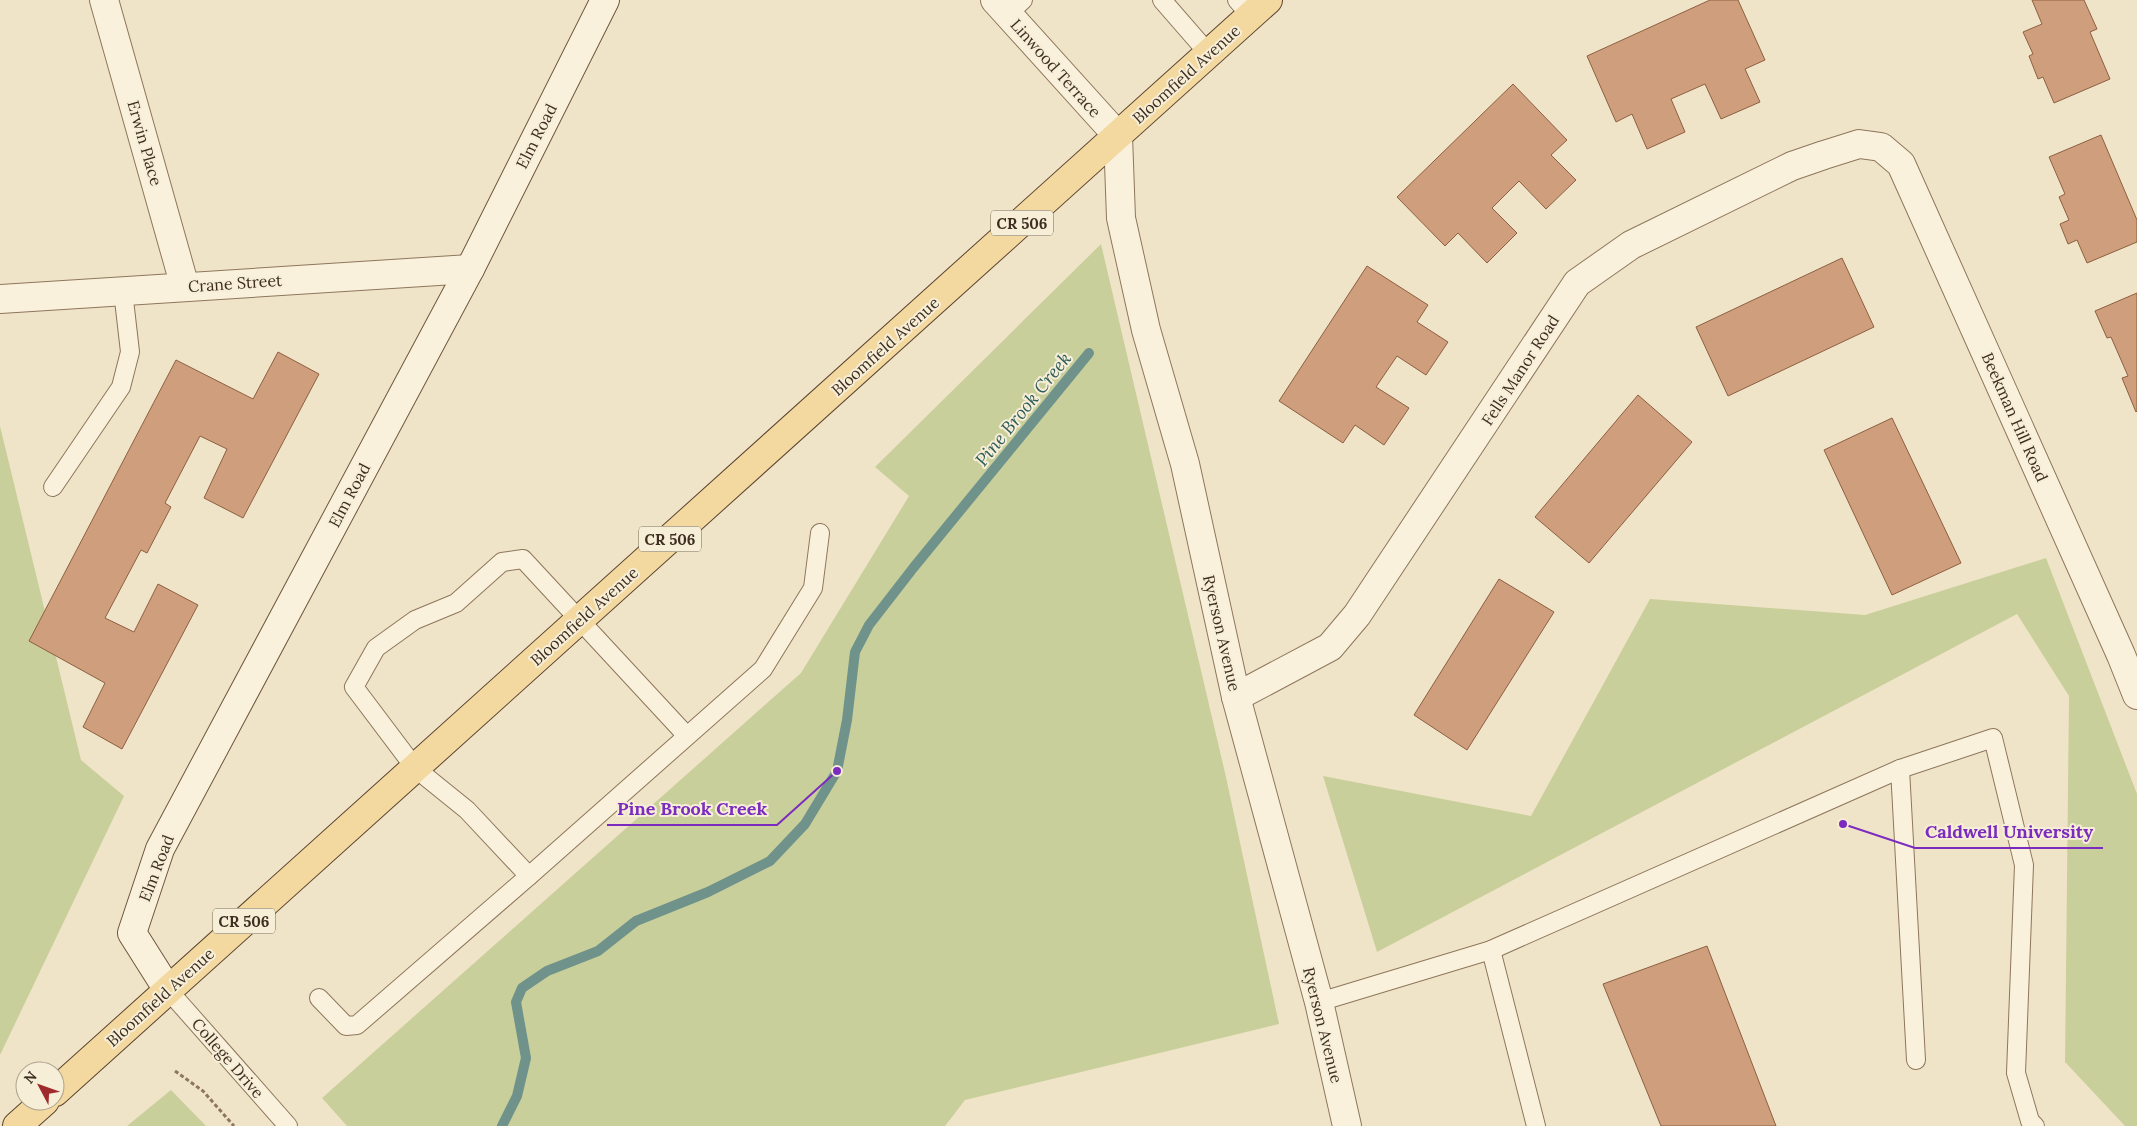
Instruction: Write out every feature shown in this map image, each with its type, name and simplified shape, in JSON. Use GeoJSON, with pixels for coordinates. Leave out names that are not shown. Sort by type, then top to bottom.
{"type":"FeatureCollection","features":[{"type":"Feature","properties":{"kind":"main road","name":"Bloomfield Avenue"},"geometry":{"type":"LineString","coordinates":[[65,1083],[1209,54],[1252,5]]}},
{"type":"Feature","properties":{"kind":"main road"},"geometry":{"type":"LineString","coordinates":[[17,1126],[34,1111]]}},
{"type":"Feature","properties":{"kind":"street","name":"Erwin Place"},"geometry":{"type":"LineString","coordinates":[[104,0],[185,287]]}},
{"type":"Feature","properties":{"kind":"street","name":"Elm Road"},"geometry":{"type":"LineString","coordinates":[[168,990],[132,934],[160,849],[470,269],[605,0]]}},
{"type":"Feature","properties":{"kind":"street","name":"Linwood Terrace"},"geometry":{"type":"LineString","coordinates":[[1008,5],[1118,136]]}},
{"type":"Feature","properties":{"kind":"street","name":"Ryerson Avenue"},"geometry":{"type":"LineString","coordinates":[[1118,136],[1121,218],[1146,330],[1184,464],[1236,697],[1319,1002],[1347,1126]]}},
{"type":"Feature","properties":{"kind":"street","name":"Fells Manor Road"},"geometry":{"type":"LineString","coordinates":[[1236,697],[1330,647],[1357,616],[1577,283],[1631,245],[1792,166],[1858,144],[1881,147]]}},
{"type":"Feature","properties":{"kind":"street","name":"Beekman Hill Road"},"geometry":{"type":"LineString","coordinates":[[1881,147],[1901,164],[1916,195],[2137,695]]}},
{"type":"Feature","properties":{"kind":"street","name":"Crane Street"},"geometry":{"type":"LineString","coordinates":[[0,299],[470,269]]}},
{"type":"Feature","properties":{"kind":"lane"},"geometry":{"type":"LineString","coordinates":[[1162,0],[1209,54]]}},
{"type":"Feature","properties":{"kind":"lane"},"geometry":{"type":"LineString","coordinates":[[53,487],[121,387],[130,352],[123,291]]}},
{"type":"Feature","properties":{"kind":"lane"},"geometry":{"type":"LineString","coordinates":[[319,998],[346,1026],[357,1025],[763,669],[813,588],[820,533]]}},
{"type":"Feature","properties":{"kind":"lane"},"geometry":{"type":"LineString","coordinates":[[529,876],[467,810],[415,768],[354,687],[376,648],[415,620],[456,603],[502,562],[523,559],[687,736]]}},
{"type":"Feature","properties":{"kind":"lane"},"geometry":{"type":"LineString","coordinates":[[1319,1002],[1491,950],[1900,769],[1994,738],[2024,865],[2016,1073],[2030,1120],[2035,1126]]}},
{"type":"Feature","properties":{"kind":"lane"},"geometry":{"type":"LineString","coordinates":[[1900,769],[1916,1060]]}},
{"type":"Feature","properties":{"kind":"lane"},"geometry":{"type":"LineString","coordinates":[[1491,950],[1536,1126]]}},
{"type":"Feature","properties":{"kind":"lane","name":"College Drive"},"geometry":{"type":"LineString","coordinates":[[168,990],[288,1126]]}},
{"type":"Feature","properties":{"kind":"path"},"geometry":{"type":"LineString","coordinates":[[175,1071],[203,1091],[234,1126]]}},
{"type":"Feature","properties":{"kind":"green space"},"geometry":{"type":"Polygon","coordinates":[[[1101,244],[1226,777],[1279,1024],[965,1100],[945,1126],[347,1126],[322,1098],[801,673],[909,496],[875,467],[1101,244]]]}},
{"type":"Feature","properties":{"kind":"green space"},"geometry":{"type":"Polygon","coordinates":[[[0,426],[81,760],[124,796],[0,1055],[0,426]]]}},
{"type":"Feature","properties":{"kind":"green space"},"geometry":{"type":"Polygon","coordinates":[[[2046,558],[2137,794],[2137,1126],[2125,1126],[2065,1062],[2069,696],[2017,614],[1377,952],[1323,776],[1531,816],[1650,599],[1865,615],[2046,558]]]}},
{"type":"Feature","properties":{"kind":"green space"},"geometry":{"type":"Polygon","coordinates":[[[171,1090],[206,1126],[127,1126],[171,1090]]]}},
{"type":"Feature","properties":{"kind":"building"},"geometry":{"type":"Polygon","coordinates":[[[1710,0],[1738,0],[1765,60],[1745,69],[1760,102],[1721,119],[1705,84],[1671,99],[1685,132],[1647,149],[1632,114],[1616,122],[1587,56],[1710,0]]]}},
{"type":"Feature","properties":{"kind":"building"},"geometry":{"type":"Polygon","coordinates":[[[2032,0],[2084,0],[2097,29],[2090,32],[2110,79],[2054,103],[2043,77],[2038,79],[2029,56],[2033,54],[2023,32],[2042,24],[2032,0]]]}},
{"type":"Feature","properties":{"kind":"building"},"geometry":{"type":"Polygon","coordinates":[[[1513,84],[1567,140],[1551,155],[1576,180],[1546,209],[1519,181],[1492,208],[1517,233],[1487,263],[1458,233],[1445,246],[1397,197],[1513,84]]]}},
{"type":"Feature","properties":{"kind":"building"},"geometry":{"type":"Polygon","coordinates":[[[2101,135],[2137,220],[2137,242],[2087,263],[2077,240],[2068,244],[2060,224],[2069,220],[2059,197],[2065,194],[2049,157],[2101,135]]]}},
{"type":"Feature","properties":{"kind":"building"},"geometry":{"type":"Polygon","coordinates":[[[1842,258],[1874,327],[1728,396],[1696,327],[1842,258]]]}},
{"type":"Feature","properties":{"kind":"building"},"geometry":{"type":"Polygon","coordinates":[[[1367,266],[1428,305],[1417,322],[1448,342],[1426,375],[1397,356],[1376,387],[1409,408],[1384,445],[1355,425],[1343,443],[1279,401],[1367,266]]]}},
{"type":"Feature","properties":{"kind":"building"},"geometry":{"type":"Polygon","coordinates":[[[2137,293],[2136,412],[2122,378],[2128,376],[2111,337],[2107,338],[2095,311],[2137,293]]]}},
{"type":"Feature","properties":{"kind":"building"},"geometry":{"type":"Polygon","coordinates":[[[278,352],[319,374],[243,518],[204,498],[227,449],[200,436],[165,503],[171,507],[147,553],[141,550],[105,618],[134,632],[158,584],[198,605],[122,749],[83,727],[105,683],[29,641],[176,360],[253,399],[278,352]]]}},
{"type":"Feature","properties":{"kind":"building"},"geometry":{"type":"Polygon","coordinates":[[[1638,395],[1692,442],[1589,563],[1535,517],[1638,395]]]}},
{"type":"Feature","properties":{"kind":"building"},"geometry":{"type":"Polygon","coordinates":[[[1892,418],[1961,563],[1892,595],[1824,450],[1892,418]]]}},
{"type":"Feature","properties":{"kind":"building"},"geometry":{"type":"Polygon","coordinates":[[[1499,579],[1554,612],[1467,750],[1414,715],[1499,579]]]}},
{"type":"Feature","properties":{"kind":"building"},"geometry":{"type":"Polygon","coordinates":[[[1707,946],[1776,1126],[1661,1126],[1603,984],[1707,946]]]}},
{"type":"Feature","properties":{"kind":"waterway","name":"Pine Brook Creek"},"geometry":{"type":"LineString","coordinates":[[502,1126],[517,1096],[526,1058],[516,1002],[522,988],[547,971],[598,951],[636,921],[708,892],[770,861],[805,824],[837,771],[847,720],[855,652],[869,625],[1089,353]]}},
{"type":"Feature","properties":{"kind":"place","name":"Pine Brook Creek"},"geometry":{"type":"Point","coordinates":[837,771]}},
{"type":"Feature","properties":{"kind":"place","name":"Caldwell University"},"geometry":{"type":"Point","coordinates":[1843,824]}}]}
